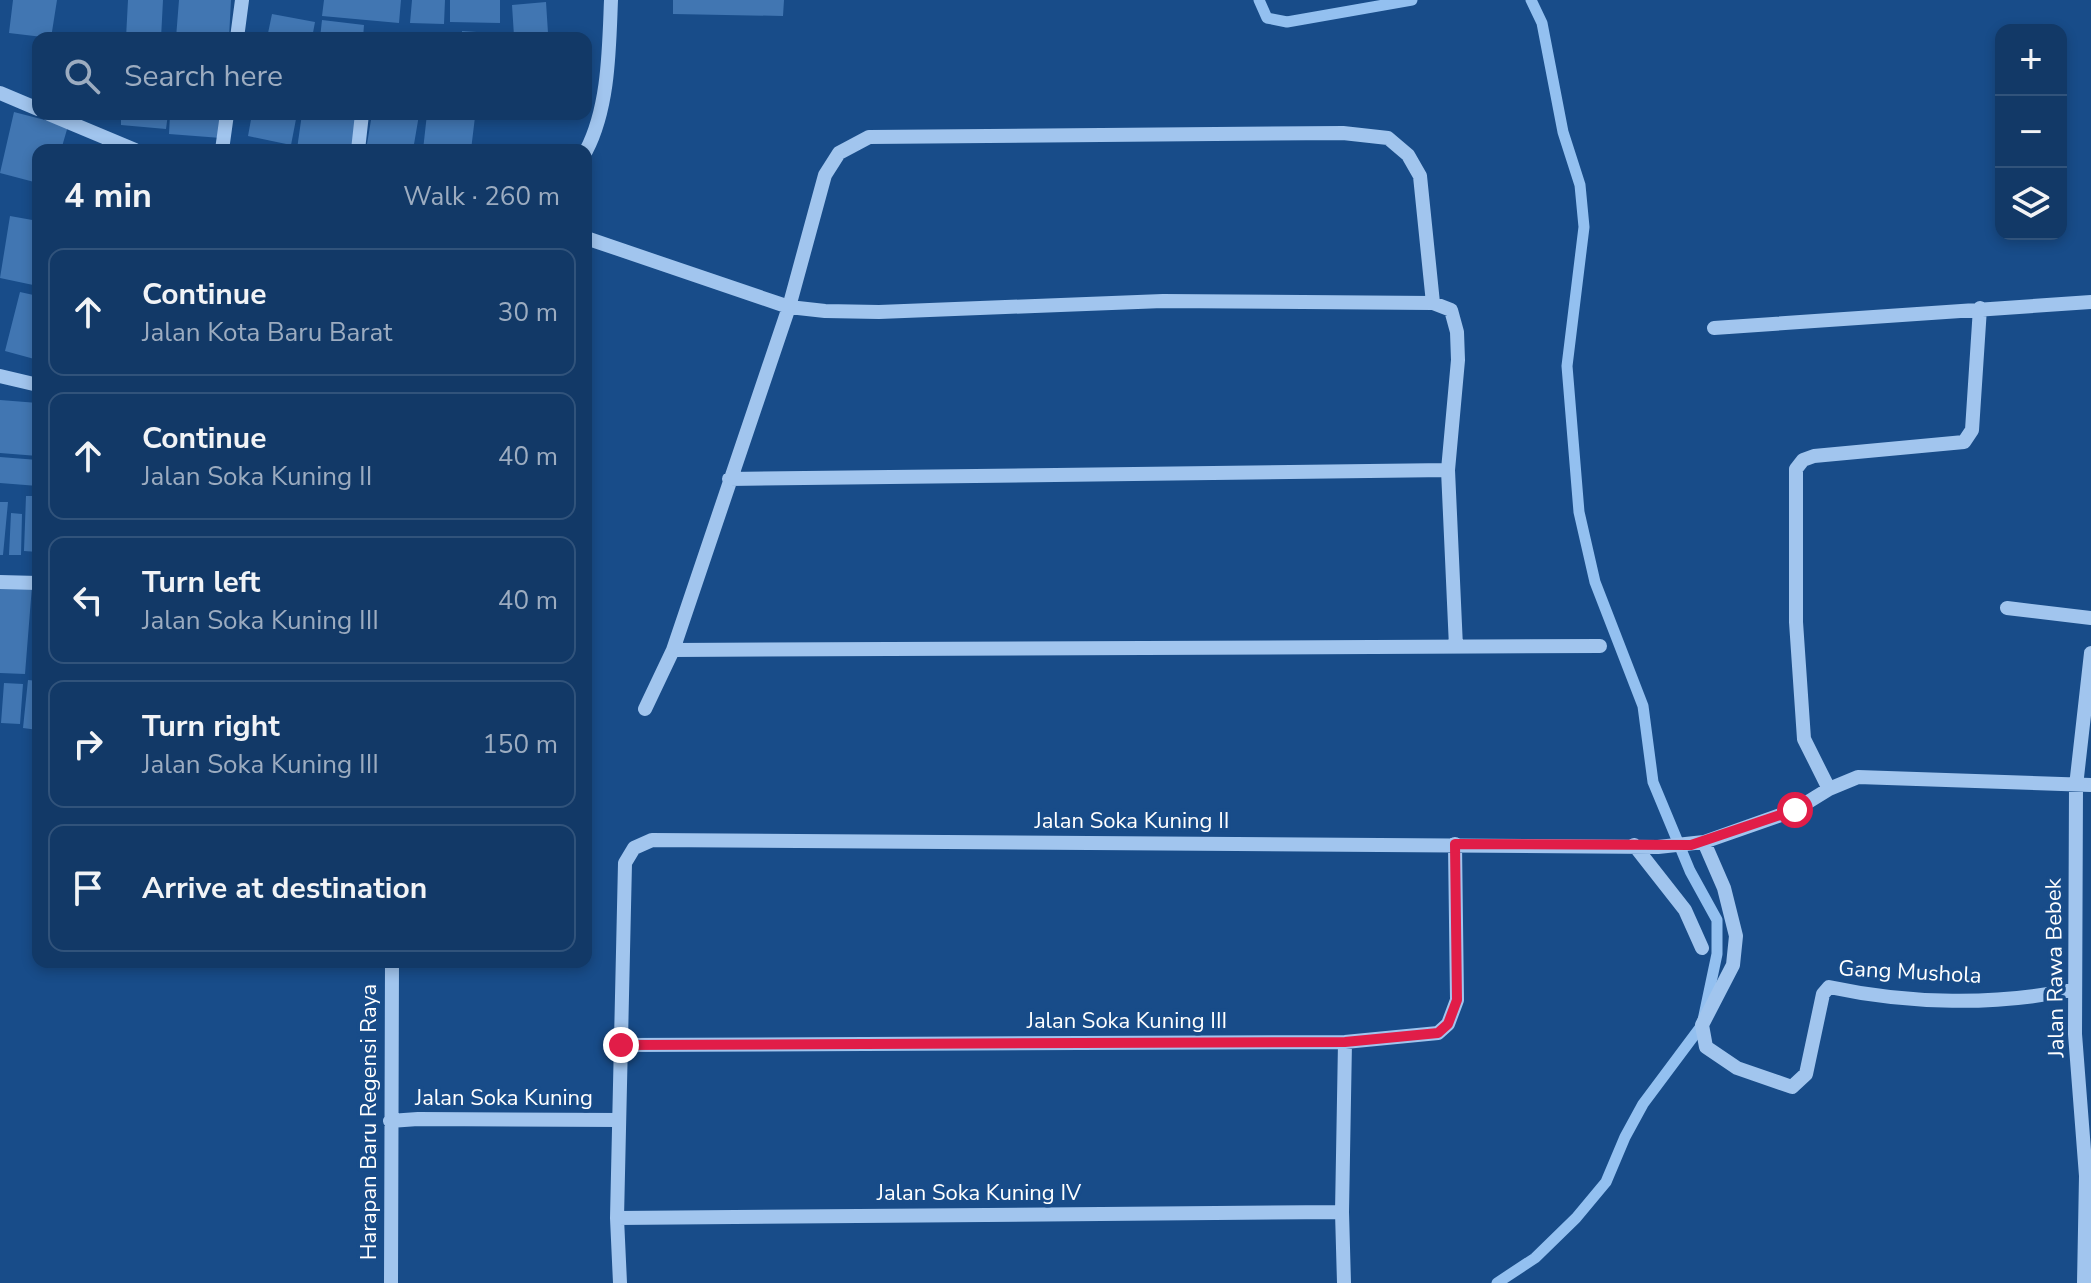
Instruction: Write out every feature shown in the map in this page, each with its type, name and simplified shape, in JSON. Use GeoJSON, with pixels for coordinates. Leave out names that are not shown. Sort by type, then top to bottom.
{"type":"FeatureCollection","features":[{"type":"Feature","properties":{"kind":"street"},"geometry":{"type":"LineString","coordinates":[[238,32],[242,0]]}},
{"type":"Feature","properties":{"kind":"street"},"geometry":{"type":"LineString","coordinates":[[590,144],[602,95],[611,0]]}},
{"type":"Feature","properties":{"kind":"street"},"geometry":{"type":"LineString","coordinates":[[0,93],[32,106]]}},
{"type":"Feature","properties":{"kind":"street"},"geometry":{"type":"LineString","coordinates":[[63,120],[121,144]]}},
{"type":"Feature","properties":{"kind":"street"},"geometry":{"type":"LineString","coordinates":[[223,144],[226,120]]}},
{"type":"Feature","properties":{"kind":"street"},"geometry":{"type":"LineString","coordinates":[[359,144],[361,120]]}},
{"type":"Feature","properties":{"kind":"street"},"geometry":{"type":"LineString","coordinates":[[645,709],[673,650],[789,307],[825,175],[839,153],[869,137],[1343,133],[1388,138],[1408,155],[1420,176],[1433,303]]}},
{"type":"Feature","properties":{"kind":"street"},"geometry":{"type":"LineString","coordinates":[[592,240],[789,307],[879,312],[1163,301],[1433,303],[1451,310],[1457,332],[1458,360],[1448,470],[1456,647]]}},
{"type":"Feature","properties":{"kind":"street"},"geometry":{"type":"LineString","coordinates":[[1714,328],[2091,302]]}},
{"type":"Feature","properties":{"kind":"street"},"geometry":{"type":"LineString","coordinates":[[1829,789],[1804,739],[1796,622],[1796,469],[1803,460],[1814,456],[1964,442],[1972,430],[1980,308]]}},
{"type":"Feature","properties":{"kind":"street"},"geometry":{"type":"LineString","coordinates":[[0,376],[32,384]]}},
{"type":"Feature","properties":{"kind":"street"},"geometry":{"type":"LineString","coordinates":[[729,479],[1448,470]]}},
{"type":"Feature","properties":{"kind":"street"},"geometry":{"type":"LineString","coordinates":[[0,582],[32,583]]}},
{"type":"Feature","properties":{"kind":"street"},"geometry":{"type":"LineString","coordinates":[[2007,608],[2091,618]]}},
{"type":"Feature","properties":{"kind":"street"},"geometry":{"type":"LineString","coordinates":[[673,650],[1600,646]]}},
{"type":"Feature","properties":{"kind":"street","name":"Jalan Rawa Bebek"},"geometry":{"type":"LineString","coordinates":[[2084,1283],[2086,1176],[2075,1034],[2075,989],[2091,653]]}},
{"type":"Feature","properties":{"kind":"street","name":"Jalan Soka Kuning II"},"geometry":{"type":"LineString","coordinates":[[621,1045],[625,863],[634,848],[652,840],[1668,846],[1698,843],[1795,810],[1829,789],[1858,777],[2084,785]]}},
{"type":"Feature","properties":{"kind":"street","name":"Gang Mushola"},"geometry":{"type":"LineString","coordinates":[[1698,843],[1724,888],[1736,936],[1733,965],[1702,1025],[1706,1047],[1737,1068],[1792,1087],[1806,1074],[1823,994],[1829,987],[1857,993],[1952,1000],[2050,994],[2075,989]]}},
{"type":"Feature","properties":{"kind":"street","name":"Jalan Soka Kuning III"},"geometry":{"type":"LineString","coordinates":[[621,1045],[1345,1042],[1438,1033],[1448,1024],[1457,1000],[1455,844]]}},
{"type":"Feature","properties":{"kind":"street"},"geometry":{"type":"LineString","coordinates":[[1634,845],[1685,910],[1702,948]]}},
{"type":"Feature","properties":{"kind":"street","name":"Harapan Baru Regensi Raya"},"geometry":{"type":"LineString","coordinates":[[391,1283],[392,968]]}},
{"type":"Feature","properties":{"kind":"street"},"geometry":{"type":"LineString","coordinates":[[2075,1034],[2091,1033]]}},
{"type":"Feature","properties":{"kind":"street"},"geometry":{"type":"LineString","coordinates":[[1344,1283],[1345,1042]]}},
{"type":"Feature","properties":{"kind":"street"},"geometry":{"type":"LineString","coordinates":[[620,1283],[617,1218],[621,1045]]}},
{"type":"Feature","properties":{"kind":"street","name":"Jalan Soka Kuning"},"geometry":{"type":"LineString","coordinates":[[390,1121],[619,1120]]}},
{"type":"Feature","properties":{"kind":"street","name":"Jalan Soka Kuning IV"},"geometry":{"type":"LineString","coordinates":[[617,1218],[1342,1212]]}},
{"type":"Feature","properties":{"kind":"building"},"geometry":{"type":"Polygon","coordinates":[[[13,0],[57,0],[52,32],[32,32],[32,36],[9,33],[13,0]]]}},
{"type":"Feature","properties":{"kind":"building"},"geometry":{"type":"Polygon","coordinates":[[[128,0],[163,0],[161,32],[126,32],[128,0]]]}},
{"type":"Feature","properties":{"kind":"building"},"geometry":{"type":"Polygon","coordinates":[[[179,0],[231,0],[229,32],[176,32],[179,0]]]}},
{"type":"Feature","properties":{"kind":"building"},"geometry":{"type":"Polygon","coordinates":[[[324,0],[401,0],[399,23],[322,16],[324,0]]]}},
{"type":"Feature","properties":{"kind":"building"},"geometry":{"type":"Polygon","coordinates":[[[412,0],[445,0],[444,24],[410,23],[412,0]]]}},
{"type":"Feature","properties":{"kind":"building"},"geometry":{"type":"Polygon","coordinates":[[[450,0],[500,0],[500,23],[450,22],[450,0]]]}},
{"type":"Feature","properties":{"kind":"building"},"geometry":{"type":"Polygon","coordinates":[[[673,0],[784,0],[783,16],[673,14],[673,0]]]}},
{"type":"Feature","properties":{"kind":"building"},"geometry":{"type":"Polygon","coordinates":[[[546,2],[548,32],[514,32],[512,5],[546,2]]]}},
{"type":"Feature","properties":{"kind":"building"},"geometry":{"type":"Polygon","coordinates":[[[272,14],[315,22],[313,32],[268,32],[272,14]]]}},
{"type":"Feature","properties":{"kind":"building"},"geometry":{"type":"Polygon","coordinates":[[[322,20],[364,25],[363,32],[321,32],[322,20]]]}},
{"type":"Feature","properties":{"kind":"building"},"geometry":{"type":"Polygon","coordinates":[[[14,112],[32,117],[32,120],[68,126],[63,144],[32,144],[32,181],[0,173],[14,112]]]}},
{"type":"Feature","properties":{"kind":"building"},"geometry":{"type":"Polygon","coordinates":[[[121,120],[167,120],[166,129],[121,125],[121,120]]]}},
{"type":"Feature","properties":{"kind":"building"},"geometry":{"type":"Polygon","coordinates":[[[170,120],[222,120],[221,138],[169,134],[170,120]]]}},
{"type":"Feature","properties":{"kind":"building"},"geometry":{"type":"Polygon","coordinates":[[[251,120],[296,120],[291,144],[248,136],[251,120]]]}},
{"type":"Feature","properties":{"kind":"building"},"geometry":{"type":"Polygon","coordinates":[[[301,120],[357,120],[354,144],[298,144],[301,120]]]}},
{"type":"Feature","properties":{"kind":"building"},"geometry":{"type":"Polygon","coordinates":[[[371,120],[418,120],[414,144],[367,144],[371,120]]]}},
{"type":"Feature","properties":{"kind":"building"},"geometry":{"type":"Polygon","coordinates":[[[426,120],[475,120],[472,144],[424,144],[426,120]]]}},
{"type":"Feature","properties":{"kind":"building"},"geometry":{"type":"Polygon","coordinates":[[[10,216],[32,220],[32,285],[0,278],[10,216]]]}},
{"type":"Feature","properties":{"kind":"building"},"geometry":{"type":"Polygon","coordinates":[[[20,292],[32,295],[32,358],[5,351],[20,292]]]}},
{"type":"Feature","properties":{"kind":"building"},"geometry":{"type":"Polygon","coordinates":[[[0,400],[32,403],[32,456],[0,453],[0,400]]]}},
{"type":"Feature","properties":{"kind":"building"},"geometry":{"type":"Polygon","coordinates":[[[0,457],[32,460],[32,486],[0,483],[0,457]]]}},
{"type":"Feature","properties":{"kind":"building"},"geometry":{"type":"Polygon","coordinates":[[[26,496],[32,496],[32,552],[24,551],[26,496]]]}},
{"type":"Feature","properties":{"kind":"building"},"geometry":{"type":"Polygon","coordinates":[[[0,502],[8,502],[3,555],[0,555],[0,502]]]}},
{"type":"Feature","properties":{"kind":"building"},"geometry":{"type":"Polygon","coordinates":[[[11,513],[22,514],[21,555],[9,555],[11,513]]]}},
{"type":"Feature","properties":{"kind":"building"},"geometry":{"type":"Polygon","coordinates":[[[0,584],[32,586],[25,674],[0,673],[0,584]]]}},
{"type":"Feature","properties":{"kind":"building"},"geometry":{"type":"Polygon","coordinates":[[[28,680],[32,680],[32,729],[23,728],[28,680]]]}},
{"type":"Feature","properties":{"kind":"building"},"geometry":{"type":"Polygon","coordinates":[[[4,683],[23,684],[20,724],[1,723],[4,683]]]}},
{"type":"Feature","properties":{"kind":"waterway"},"geometry":{"type":"LineString","coordinates":[[1259,0],[1267,18],[1287,22],[1412,0]]}},
{"type":"Feature","properties":{"kind":"waterway"},"geometry":{"type":"LineString","coordinates":[[1497,1283],[1535,1258],[1576,1218],[1606,1182],[1643,1104],[1702,1025],[1717,954],[1717,920],[1690,871],[1653,782],[1643,706],[1595,582],[1579,512],[1567,366],[1584,227],[1580,185],[1563,132],[1542,23],[1531,0]]}},
{"type":"Feature","properties":{"kind":"route"},"geometry":{"type":"LineString","coordinates":[[621,1045],[1345,1042],[1438,1033],[1448,1024],[1457,1000],[1455,844],[1691,845],[1795,810]]}}]}
